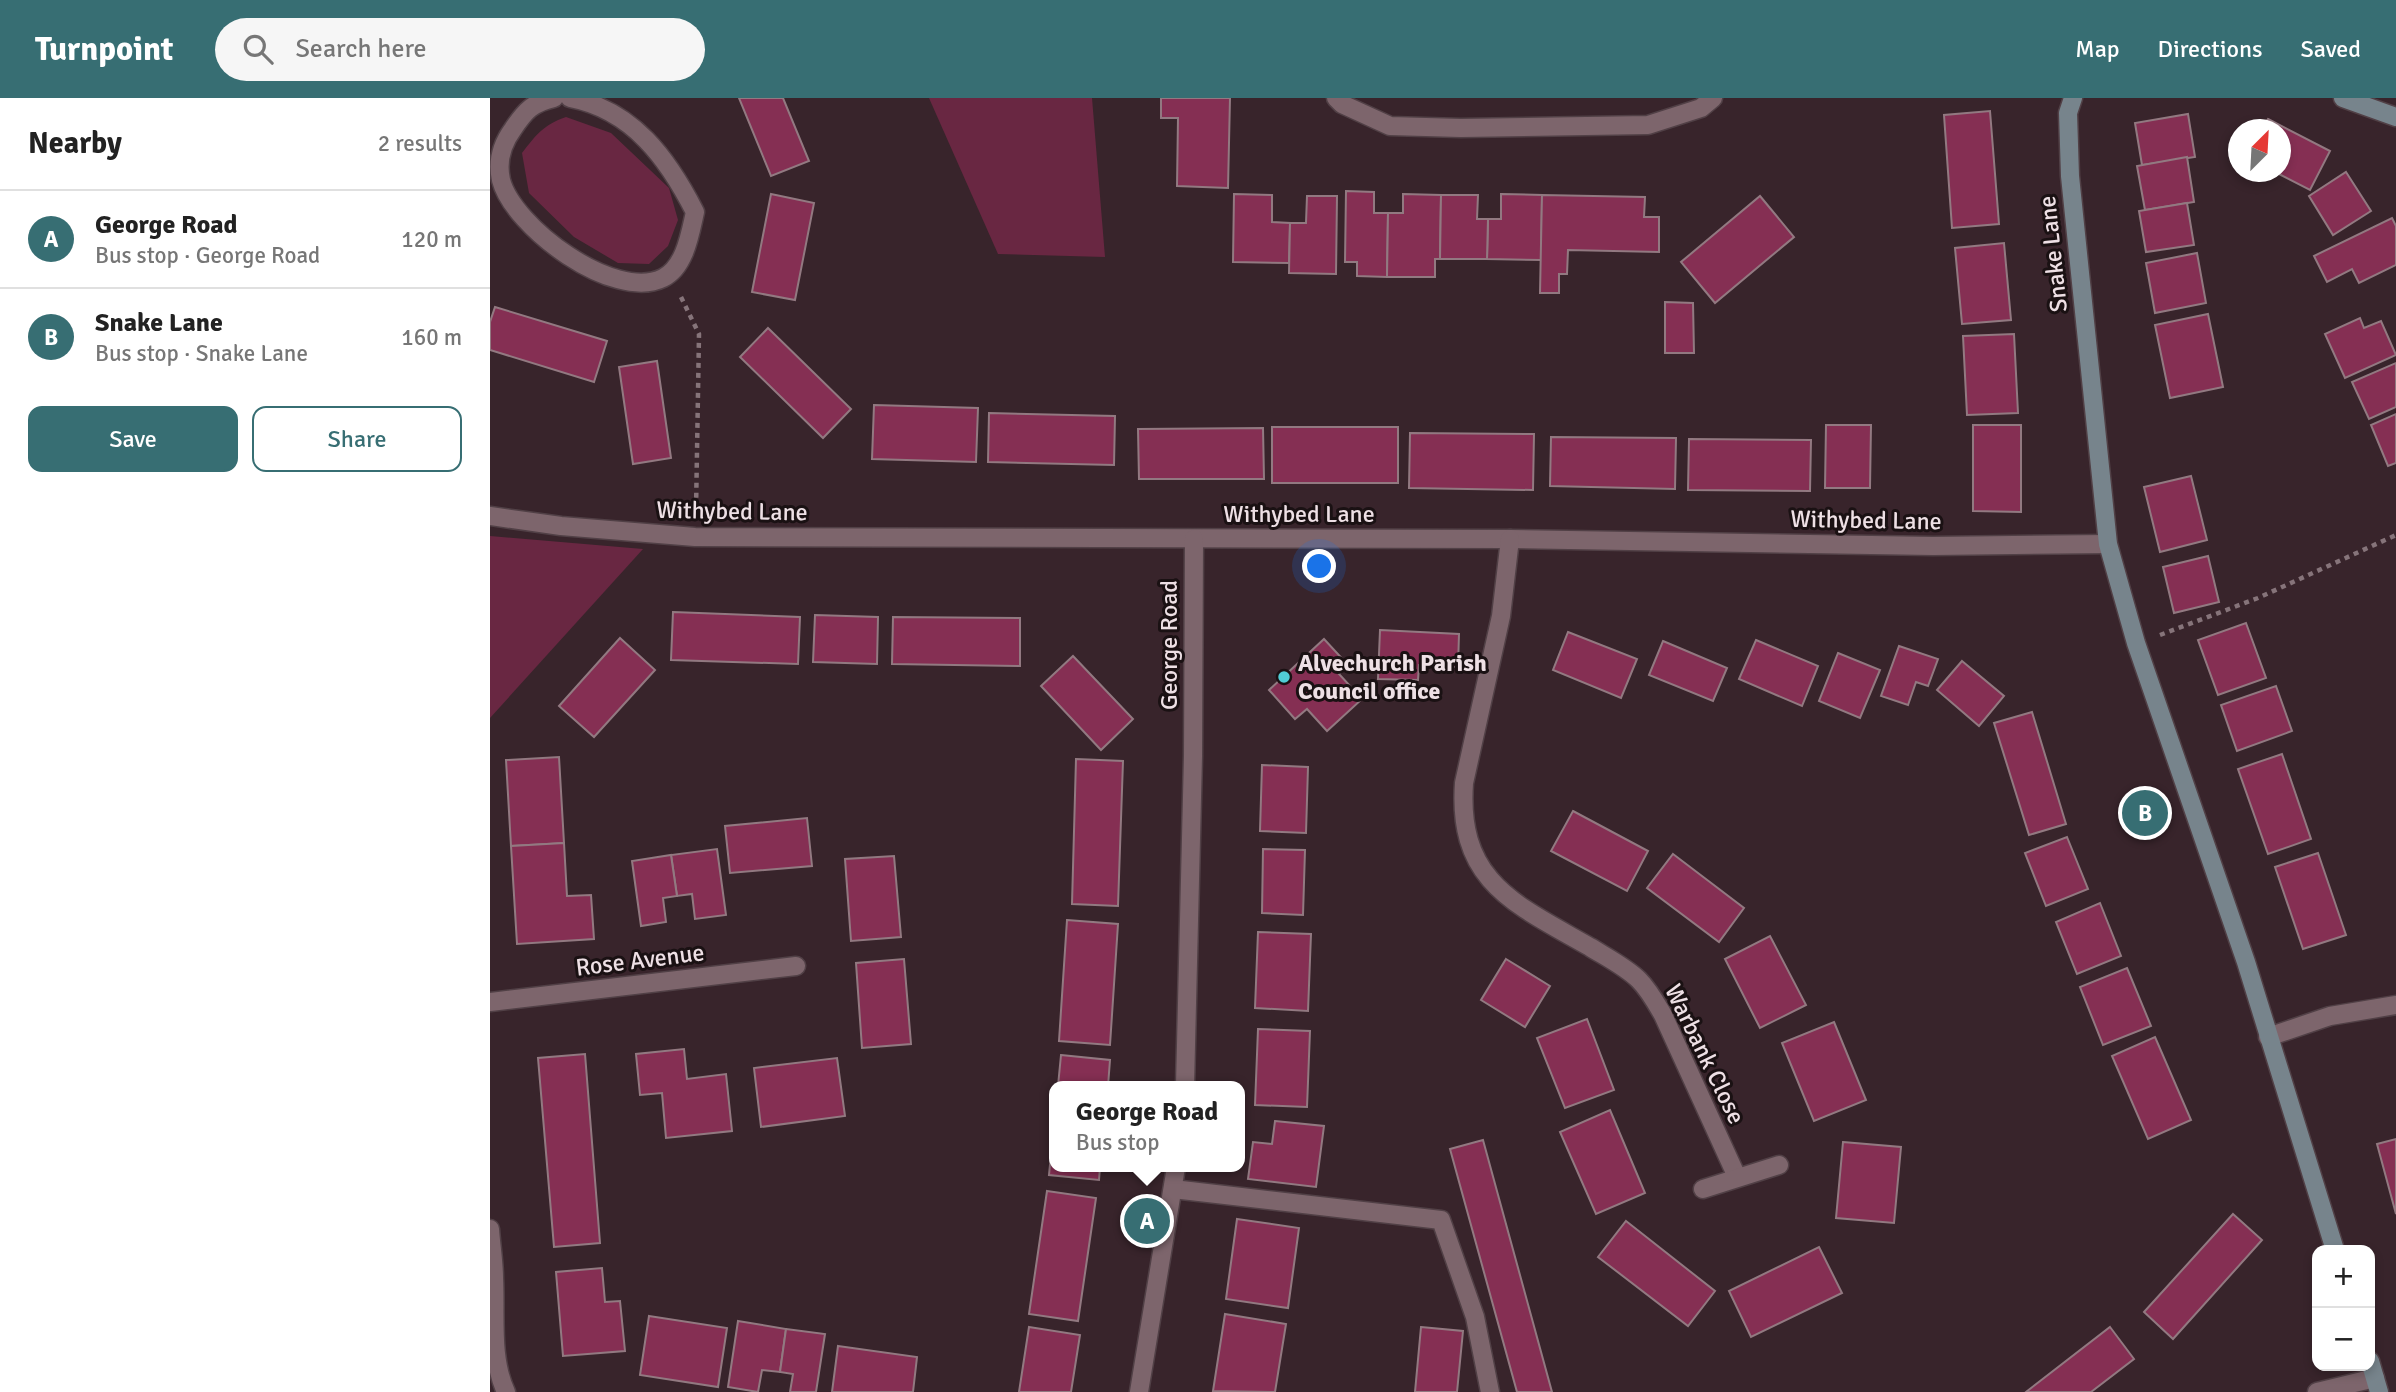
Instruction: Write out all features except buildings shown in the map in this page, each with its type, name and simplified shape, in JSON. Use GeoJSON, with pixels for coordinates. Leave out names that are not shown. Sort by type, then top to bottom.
{"type":"FeatureCollection","features":[{"type":"Feature","properties":{"kind":"street"},"geometry":{"type":"LineString","coordinates":[[554,98],[538,101],[523,114],[508,135],[500,155],[496,183],[532,227],[569,256],[597,272],[643,284],[664,278],[678,262],[687,244],[695,212],[660,153],[613,112],[588,101],[570,98]]}},
{"type":"Feature","properties":{"kind":"street"},"geometry":{"type":"LineString","coordinates":[[1336,98],[1342,104],[1390,126],[1448,128],[1648,125],[1701,108],[1713,98]]}},
{"type":"Feature","properties":{"kind":"street","name":"Snake Lane"},"geometry":{"type":"LineString","coordinates":[[2073,98],[2068,113],[2070,176],[2108,544],[2136,643],[2246,961],[2333,1245]]}},
{"type":"Feature","properties":{"kind":"street"},"geometry":{"type":"LineString","coordinates":[[2343,98],[2396,117]]}},
{"type":"Feature","properties":{"kind":"street","name":"Withybed Lane"},"geometry":{"type":"LineString","coordinates":[[490,516],[601,530],[695,537],[1510,539],[1933,546],[2108,544]]}},
{"type":"Feature","properties":{"kind":"street","name":"George Road"},"geometry":{"type":"LineString","coordinates":[[1185,1081],[1193,755],[1194,539]]}},
{"type":"Feature","properties":{"kind":"street","name":"Warbank Close"},"geometry":{"type":"LineString","coordinates":[[1510,539],[1501,616],[1464,783],[1462,807],[1466,834],[1477,863],[1495,887],[1523,909],[1619,965],[1638,979],[1651,995],[1663,1015],[1737,1177]]}},
{"type":"Feature","properties":{"kind":"street","name":"Rose Avenue"},"geometry":{"type":"LineString","coordinates":[[490,1002],[796,965]]}},
{"type":"Feature","properties":{"kind":"street"},"geometry":{"type":"LineString","coordinates":[[2269,1037],[2330,1016],[2396,1005]]}},
{"type":"Feature","properties":{"kind":"street"},"geometry":{"type":"LineString","coordinates":[[1703,1189],[1779,1165]]}},
{"type":"Feature","properties":{"kind":"street"},"geometry":{"type":"LineString","coordinates":[[1139,1392],[1175,1172]]}},
{"type":"Feature","properties":{"kind":"street"},"geometry":{"type":"LineString","coordinates":[[1173,1189],[1441,1220],[1475,1317],[1490,1392]]}},
{"type":"Feature","properties":{"kind":"street"},"geometry":{"type":"LineString","coordinates":[[490,1228],[494,1276],[495,1362],[506,1392]]}},
{"type":"Feature","properties":{"kind":"street"},"geometry":{"type":"LineString","coordinates":[[2316,1392],[2374,1377]]}},
{"type":"Feature","properties":{"kind":"path"},"geometry":{"type":"LineString","coordinates":[[664,278],[687,305],[699,334],[695,537]]}},
{"type":"Feature","properties":{"kind":"path"},"geometry":{"type":"LineString","coordinates":[[2136,643],[2258,598],[2396,536]]}},
{"type":"Feature","properties":{"kind":"shaded area"},"geometry":{"type":"Polygon","coordinates":[[[929,98],[1092,98],[1105,257],[998,254],[929,98]]]}},
{"type":"Feature","properties":{"kind":"shaded area"},"geometry":{"type":"Polygon","coordinates":[[[566,117],[611,133],[669,188],[678,220],[668,246],[649,264],[618,263],[574,237],[529,193],[522,153],[541,131],[566,117]]]}},
{"type":"Feature","properties":{"kind":"shaded area"},"geometry":{"type":"Polygon","coordinates":[[[490,536],[643,549],[490,718],[490,536]]]}},
{"type":"Feature","properties":{"kind":"place","name":"Alvechurch Parish Council office"},"geometry":{"type":"Point","coordinates":[1284,677]}},
{"type":"Feature","properties":{"kind":"place","name":"Snake Lane"},"geometry":{"type":"Point","coordinates":[2145,813]}},
{"type":"Feature","properties":{"kind":"place","name":"George Road"},"geometry":{"type":"Point","coordinates":[1147,1221]}}]}
